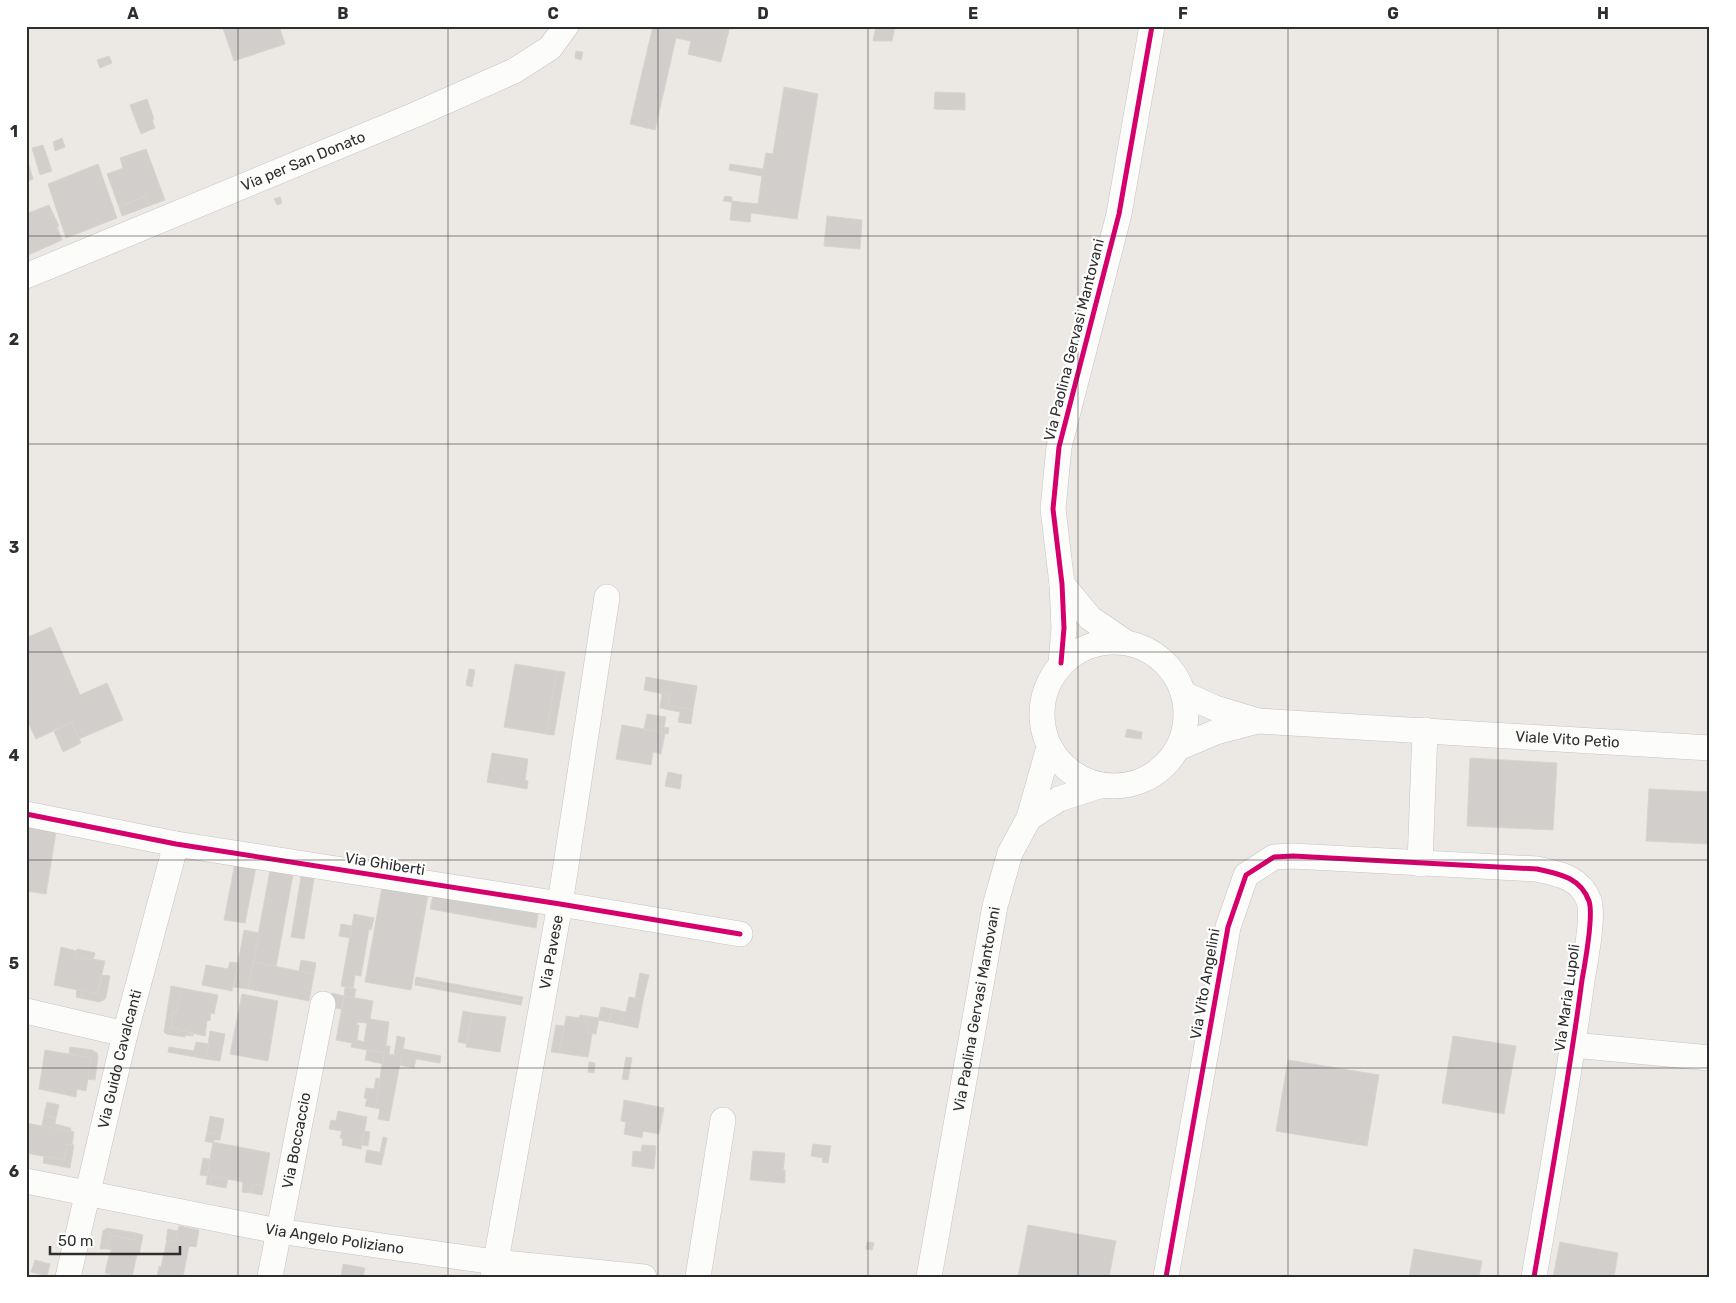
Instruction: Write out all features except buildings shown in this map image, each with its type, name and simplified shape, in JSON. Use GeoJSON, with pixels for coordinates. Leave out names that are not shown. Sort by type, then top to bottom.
{"type":"FeatureCollection","features":[{"type":"Feature","properties":{"kind":"street","name":"Via per San Donato"},"geometry":{"type":"LineString","coordinates":[[26,276],[417,114],[514,71],[550,48],[566,26]]}},
{"type":"Feature","properties":{"kind":"street","name":"Via Paolina Gervasi Mantovani"},"geometry":{"type":"LineString","coordinates":[[1061,664],[1064,628],[1062,584],[1053,509],[1059,447],[1119,214],[1152,26]]}},
{"type":"Feature","properties":{"kind":"street"},"geometry":{"type":"LineString","coordinates":[[1062,584],[1090,618],[1125,642]]}},
{"type":"Feature","properties":{"kind":"street","name":"Via Pavese"},"geometry":{"type":"LineString","coordinates":[[494,1270],[560,904],[607,597]]}},
{"type":"Feature","properties":{"kind":"street"},"geometry":{"type":"LineString","coordinates":[[1104,642],[1125,642],[1145,648],[1162,659],[1176,675],[1184,694],[1187,712],[1184,731],[1178,748],[1167,763],[1154,774],[1137,783],[1120,786],[1102,785],[1086,780],[1071,772],[1058,761],[1049,747],[1042,726],[1042,703],[1048,682],[1061,664],[1080,650],[1104,642]]}},
{"type":"Feature","properties":{"kind":"street"},"geometry":{"type":"LineString","coordinates":[[1184,694],[1215,708],[1258,721]]}},
{"type":"Feature","properties":{"kind":"street"},"geometry":{"type":"LineString","coordinates":[[1178,748],[1216,732],[1258,721]]}},
{"type":"Feature","properties":{"kind":"street","name":"Viale Vito Petìo"},"geometry":{"type":"LineString","coordinates":[[1258,721],[1710,748]]}},
{"type":"Feature","properties":{"kind":"street"},"geometry":{"type":"LineString","coordinates":[[1420,864],[1425,730]]}},
{"type":"Feature","properties":{"kind":"street","name":"Via Paolina Gervasi Mantovani"},"geometry":{"type":"LineString","coordinates":[[929,1277],[995,906],[1010,853],[1029,818],[1049,747]]}},
{"type":"Feature","properties":{"kind":"street"},"geometry":{"type":"LineString","coordinates":[[1029,818],[1059,799],[1102,785]]}},
{"type":"Feature","properties":{"kind":"street","name":"Via Ghiberti"},"geometry":{"type":"LineString","coordinates":[[26,814],[176,844],[740,934]]}},
{"type":"Feature","properties":{"kind":"street","name":"Via Guido Cavalcanti"},"geometry":{"type":"LineString","coordinates":[[68,1277],[125,1034],[176,844]]}},
{"type":"Feature","properties":{"kind":"street","name":"Via Vito Angelini"},"geometry":{"type":"LineString","coordinates":[[1166,1277],[1228,927],[1246,875],[1274,857],[1293,856],[1420,864]]}},
{"type":"Feature","properties":{"kind":"street","name":"Via Maria Lupoli"},"geometry":{"type":"LineString","coordinates":[[1420,864],[1537,870],[1559,874],[1576,882],[1589,902],[1590,925],[1573,1044],[1534,1277]]}},
{"type":"Feature","properties":{"kind":"street","name":"Via Boccaccio"},"geometry":{"type":"LineString","coordinates":[[270,1277],[323,1004]]}},
{"type":"Feature","properties":{"kind":"street"},"geometry":{"type":"LineString","coordinates":[[26,1010],[125,1034]]}},
{"type":"Feature","properties":{"kind":"street"},"geometry":{"type":"LineString","coordinates":[[1573,1044],[1710,1058]]}},
{"type":"Feature","properties":{"kind":"street"},"geometry":{"type":"LineString","coordinates":[[698,1277],[722,1120]]}},
{"type":"Feature","properties":{"kind":"street","name":"Via Angelo Poliziano"},"geometry":{"type":"LineString","coordinates":[[26,1181],[278,1231],[494,1270],[644,1277]]}},
{"type":"Feature","properties":{"kind":"cycle path"},"geometry":{"type":"LineString","coordinates":[[1061,663],[1064,628],[1062,584],[1053,509],[1059,447],[1119,214],[1152,26]]}},
{"type":"Feature","properties":{"kind":"cycle path"},"geometry":{"type":"LineString","coordinates":[[26,814],[176,844],[740,934]]}},
{"type":"Feature","properties":{"kind":"cycle path"},"geometry":{"type":"LineString","coordinates":[[1166,1277],[1228,927],[1246,875],[1274,857],[1293,856],[1537,869],[1568,878],[1585,893],[1590,908],[1588,940],[1566,1091],[1534,1277]]}}]}
